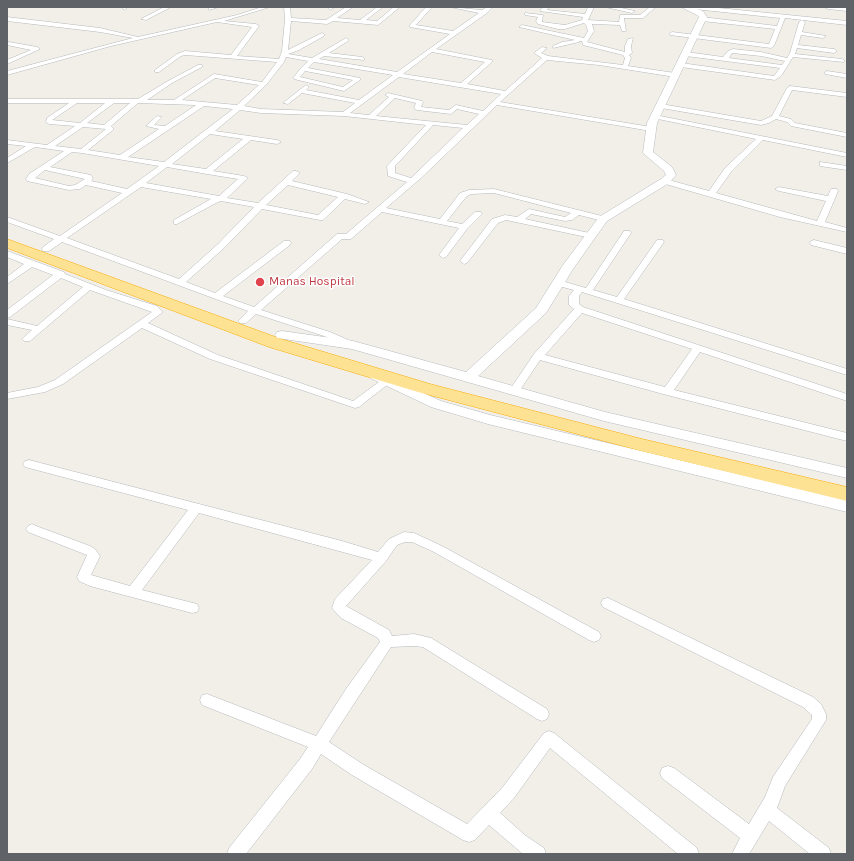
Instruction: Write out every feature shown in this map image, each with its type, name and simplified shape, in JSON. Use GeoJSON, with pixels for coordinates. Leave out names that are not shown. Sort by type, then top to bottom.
{"type":"FeatureCollection","features":[{"type":"Feature","properties":{"kind":"highway"},"geometry":{"type":"LineString","coordinates":[[7,234],[46,249],[249,316],[282,335],[374,365],[476,394],[666,442],[847,484]]}},
{"type":"Feature","properties":{"kind":"highway"},"geometry":{"type":"LineString","coordinates":[[7,243],[163,308],[367,371],[493,407],[642,445],[847,494]]}},
{"type":"Feature","properties":{"kind":"street"},"geometry":{"type":"LineString","coordinates":[[144,19],[168,7]]}},
{"type":"Feature","properties":{"kind":"street"},"geometry":{"type":"LineString","coordinates":[[7,73],[110,44],[238,16],[267,7]]}},
{"type":"Feature","properties":{"kind":"street"},"geometry":{"type":"LineString","coordinates":[[284,56],[288,19],[287,7]]}},
{"type":"Feature","properties":{"kind":"street"},"geometry":{"type":"LineString","coordinates":[[288,19],[328,22],[350,7]]}},
{"type":"Feature","properties":{"kind":"street"},"geometry":{"type":"LineString","coordinates":[[361,22],[380,7]]}},
{"type":"Feature","properties":{"kind":"street"},"geometry":{"type":"LineString","coordinates":[[333,19],[378,23],[397,7]]}},
{"type":"Feature","properties":{"kind":"street"},"geometry":{"type":"LineString","coordinates":[[429,7],[412,26],[454,33]]}},
{"type":"Feature","properties":{"kind":"street"},"geometry":{"type":"LineString","coordinates":[[453,7],[485,12]]}},
{"type":"Feature","properties":{"kind":"street"},"geometry":{"type":"LineString","coordinates":[[344,114],[490,7]]}},
{"type":"Feature","properties":{"kind":"street"},"geometry":{"type":"LineString","coordinates":[[546,7],[543,11],[586,20],[622,24]]}},
{"type":"Feature","properties":{"kind":"street"},"geometry":{"type":"LineString","coordinates":[[586,20],[591,7]]}},
{"type":"Feature","properties":{"kind":"street"},"geometry":{"type":"LineString","coordinates":[[608,7],[632,11]]}},
{"type":"Feature","properties":{"kind":"street"},"geometry":{"type":"LineString","coordinates":[[624,30],[622,16],[641,17],[653,7]]}},
{"type":"Feature","properties":{"kind":"street"},"geometry":{"type":"LineString","coordinates":[[682,7],[686,7],[699,13],[750,19],[781,22],[847,24]]}},
{"type":"Feature","properties":{"kind":"street"},"geometry":{"type":"LineString","coordinates":[[750,7],[847,18]]}},
{"type":"Feature","properties":{"kind":"street"},"geometry":{"type":"LineString","coordinates":[[828,7],[847,9]]}},
{"type":"Feature","properties":{"kind":"street"},"geometry":{"type":"LineString","coordinates":[[528,10],[542,16],[563,19]]}},
{"type":"Feature","properties":{"kind":"street"},"geometry":{"type":"LineString","coordinates":[[311,21],[322,13]]}},
{"type":"Feature","properties":{"kind":"street"},"geometry":{"type":"LineString","coordinates":[[699,13],[781,22]]}},
{"type":"Feature","properties":{"kind":"street"},"geometry":{"type":"LineString","coordinates":[[468,378],[541,310],[603,219],[665,181],[671,175],[668,169],[648,153],[651,129],[686,54],[695,32],[699,13]]}},
{"type":"Feature","properties":{"kind":"street"},"geometry":{"type":"LineString","coordinates":[[542,16],[539,21],[540,23],[562,27],[586,20]]}},
{"type":"Feature","properties":{"kind":"street"},"geometry":{"type":"LineString","coordinates":[[7,19],[100,30],[141,38]]}},
{"type":"Feature","properties":{"kind":"street"},"geometry":{"type":"LineString","coordinates":[[215,20],[229,24],[256,26],[233,57]]}},
{"type":"Feature","properties":{"kind":"street"},"geometry":{"type":"LineString","coordinates":[[586,20],[591,26],[591,31],[584,44],[625,54],[628,58],[625,67]]}},
{"type":"Feature","properties":{"kind":"street"},"geometry":{"type":"LineString","coordinates":[[672,34],[695,32],[771,46],[781,22]]}},
{"type":"Feature","properties":{"kind":"street"},"geometry":{"type":"LineString","coordinates":[[680,65],[775,78],[790,58],[796,46],[802,23],[828,27]]}},
{"type":"Feature","properties":{"kind":"street"},"geometry":{"type":"LineString","coordinates":[[538,38],[552,26]]}},
{"type":"Feature","properties":{"kind":"street"},"geometry":{"type":"LineString","coordinates":[[522,27],[585,40]]}},
{"type":"Feature","properties":{"kind":"street"},"geometry":{"type":"LineString","coordinates":[[799,33],[823,36]]}},
{"type":"Feature","properties":{"kind":"street"},"geometry":{"type":"LineString","coordinates":[[46,249],[129,192],[209,132],[264,84],[284,56],[322,35]]}},
{"type":"Feature","properties":{"kind":"street"},"geometry":{"type":"LineString","coordinates":[[8,44],[21,38]]}},
{"type":"Feature","properties":{"kind":"street"},"geometry":{"type":"LineString","coordinates":[[625,54],[629,53],[628,46],[631,38]]}},
{"type":"Feature","properties":{"kind":"street"},"geometry":{"type":"LineString","coordinates":[[344,89],[296,78],[313,60],[346,40]]}},
{"type":"Feature","properties":{"kind":"street"},"geometry":{"type":"LineString","coordinates":[[555,47],[566,42],[585,40]]}},
{"type":"Feature","properties":{"kind":"street"},"geometry":{"type":"LineString","coordinates":[[7,62],[37,49],[8,44]]}},
{"type":"Feature","properties":{"kind":"street"},"geometry":{"type":"LineString","coordinates":[[796,46],[834,51]]}},
{"type":"Feature","properties":{"kind":"street"},"geometry":{"type":"LineString","coordinates":[[544,48],[537,53],[547,58],[625,67],[675,75]]}},
{"type":"Feature","properties":{"kind":"street"},"geometry":{"type":"LineString","coordinates":[[431,50],[490,61],[463,85]]}},
{"type":"Feature","properties":{"kind":"street"},"geometry":{"type":"LineString","coordinates":[[725,59],[730,52],[733,51],[790,58],[842,61]]}},
{"type":"Feature","properties":{"kind":"street"},"geometry":{"type":"LineString","coordinates":[[27,54],[49,62]]}},
{"type":"Feature","properties":{"kind":"street"},"geometry":{"type":"LineString","coordinates":[[157,71],[182,54],[233,57],[284,56],[506,93]]}},
{"type":"Feature","properties":{"kind":"street"},"geometry":{"type":"LineString","coordinates":[[323,54],[364,58],[351,66]]}},
{"type":"Feature","properties":{"kind":"street"},"geometry":{"type":"LineString","coordinates":[[686,54],[784,67]]}},
{"type":"Feature","properties":{"kind":"street"},"geometry":{"type":"LineString","coordinates":[[592,63],[594,55]]}},
{"type":"Feature","properties":{"kind":"street"},"geometry":{"type":"LineString","coordinates":[[249,316],[340,236],[348,237],[412,181],[506,93],[547,58]]}},
{"type":"Feature","properties":{"kind":"street"},"geometry":{"type":"LineString","coordinates":[[106,127],[139,101],[174,79],[200,66]]}},
{"type":"Feature","properties":{"kind":"street"},"geometry":{"type":"LineString","coordinates":[[304,69],[358,79],[332,97]]}},
{"type":"Feature","properties":{"kind":"street"},"geometry":{"type":"LineString","coordinates":[[286,103],[327,73]]}},
{"type":"Feature","properties":{"kind":"street"},"geometry":{"type":"LineString","coordinates":[[827,74],[847,76]]}},
{"type":"Feature","properties":{"kind":"street"},"geometry":{"type":"LineString","coordinates":[[175,102],[214,76],[264,84]]}},
{"type":"Feature","properties":{"kind":"street"},"geometry":{"type":"LineString","coordinates":[[661,106],[761,123],[767,122],[775,117],[790,88],[847,95]]}},
{"type":"Feature","properties":{"kind":"street"},"geometry":{"type":"LineString","coordinates":[[301,91],[360,102]]}},
{"type":"Feature","properties":{"kind":"street"},"geometry":{"type":"LineString","coordinates":[[374,92],[420,102],[417,108],[450,112],[456,107],[485,113]]}},
{"type":"Feature","properties":{"kind":"street"},"geometry":{"type":"LineString","coordinates":[[370,117],[394,96]]}},
{"type":"Feature","properties":{"kind":"street"},"geometry":{"type":"LineString","coordinates":[[76,101],[48,120],[52,123],[106,127],[111,129],[82,151]]}},
{"type":"Feature","properties":{"kind":"street"},"geometry":{"type":"LineString","coordinates":[[48,147],[82,125],[112,101]]}},
{"type":"Feature","properties":{"kind":"street"},"geometry":{"type":"LineString","coordinates":[[7,102],[175,102],[239,107],[261,111],[344,114],[469,127]]}},
{"type":"Feature","properties":{"kind":"street"},"geometry":{"type":"LineString","coordinates":[[496,103],[651,129]]}},
{"type":"Feature","properties":{"kind":"street"},"geometry":{"type":"LineString","coordinates":[[121,158],[202,104]]}},
{"type":"Feature","properties":{"kind":"street"},"geometry":{"type":"LineString","coordinates":[[159,117],[150,126],[165,128]]}},
{"type":"Feature","properties":{"kind":"street"},"geometry":{"type":"LineString","coordinates":[[656,117],[847,155]]}},
{"type":"Feature","properties":{"kind":"street"},"geometry":{"type":"LineString","coordinates":[[775,117],[789,120],[793,125],[847,135]]}},
{"type":"Feature","properties":{"kind":"street"},"geometry":{"type":"LineString","coordinates":[[412,181],[391,174],[391,166],[431,123]]}},
{"type":"Feature","properties":{"kind":"street"},"geometry":{"type":"LineString","coordinates":[[209,132],[277,142]]}},
{"type":"Feature","properties":{"kind":"street"},"geometry":{"type":"LineString","coordinates":[[208,172],[249,138]]}},
{"type":"Feature","properties":{"kind":"street"},"geometry":{"type":"LineString","coordinates":[[711,194],[728,170],[761,138]]}},
{"type":"Feature","properties":{"kind":"street"},"geometry":{"type":"LineString","coordinates":[[7,142],[82,151],[244,178],[221,199],[213,201],[177,222]]}},
{"type":"Feature","properties":{"kind":"street"},"geometry":{"type":"LineString","coordinates":[[9,158],[34,145]]}},
{"type":"Feature","properties":{"kind":"street"},"geometry":{"type":"LineString","coordinates":[[44,168],[88,177],[89,178],[85,182],[76,187],[69,188],[30,179],[32,176],[70,150]]}},
{"type":"Feature","properties":{"kind":"street"},"geometry":{"type":"LineString","coordinates":[[823,164],[847,168]]}},
{"type":"Feature","properties":{"kind":"street"},"geometry":{"type":"LineString","coordinates":[[181,282],[221,246],[260,206],[296,173]]}},
{"type":"Feature","properties":{"kind":"street"},"geometry":{"type":"LineString","coordinates":[[665,181],[820,224],[847,230]]}},
{"type":"Feature","properties":{"kind":"street"},"geometry":{"type":"LineString","coordinates":[[85,182],[129,192]]}},
{"type":"Feature","properties":{"kind":"street"},"geometry":{"type":"LineString","coordinates":[[287,182],[365,202]]}},
{"type":"Feature","properties":{"kind":"street"},"geometry":{"type":"LineString","coordinates":[[140,184],[320,218],[344,196]]}},
{"type":"Feature","properties":{"kind":"street"},"geometry":{"type":"LineString","coordinates":[[779,189],[830,200]]}},
{"type":"Feature","properties":{"kind":"street"},"geometry":{"type":"LineString","coordinates":[[820,224],[834,190]]}},
{"type":"Feature","properties":{"kind":"street"},"geometry":{"type":"LineString","coordinates":[[442,222],[463,195],[469,192],[494,191],[603,219]]}},
{"type":"Feature","properties":{"kind":"street"},"geometry":{"type":"LineString","coordinates":[[381,208],[464,226]]}},
{"type":"Feature","properties":{"kind":"street"},"geometry":{"type":"LineString","coordinates":[[520,219],[529,211],[565,219],[578,212]]}},
{"type":"Feature","properties":{"kind":"street"},"geometry":{"type":"LineString","coordinates":[[443,255],[464,226],[478,214]]}},
{"type":"Feature","properties":{"kind":"street"},"geometry":{"type":"LineString","coordinates":[[464,261],[496,221],[505,216],[591,236]]}},
{"type":"Feature","properties":{"kind":"street"},"geometry":{"type":"LineString","coordinates":[[7,219],[217,296],[249,316],[327,334],[353,345],[612,418],[847,473]]}},
{"type":"Feature","properties":{"kind":"street"},"geometry":{"type":"LineString","coordinates":[[627,233],[584,290],[574,296],[574,305],[580,309],[847,398]]}},
{"type":"Feature","properties":{"kind":"street"},"geometry":{"type":"LineString","coordinates":[[619,300],[660,242]]}},
{"type":"Feature","properties":{"kind":"street"},"geometry":{"type":"LineString","coordinates":[[217,296],[287,243]]}},
{"type":"Feature","properties":{"kind":"street"},"geometry":{"type":"LineString","coordinates":[[814,243],[847,251]]}},
{"type":"Feature","properties":{"kind":"street"},"geometry":{"type":"LineString","coordinates":[[7,254],[90,286],[154,308],[163,308]]}},
{"type":"Feature","properties":{"kind":"street"},"geometry":{"type":"LineString","coordinates":[[7,282],[31,263]]}},
{"type":"Feature","properties":{"kind":"street"},"geometry":{"type":"LineString","coordinates":[[7,315],[60,274]]}},
{"type":"Feature","properties":{"kind":"street"},"geometry":{"type":"LineString","coordinates":[[558,283],[619,300],[847,372]]}},
{"type":"Feature","properties":{"kind":"street"},"geometry":{"type":"LineString","coordinates":[[27,339],[90,286]]}},
{"type":"Feature","properties":{"kind":"street"},"geometry":{"type":"LineString","coordinates":[[7,396],[41,390],[59,382],[157,314],[163,308]]}},
{"type":"Feature","properties":{"kind":"street"},"geometry":{"type":"LineString","coordinates":[[514,391],[538,356],[580,309]]}},
{"type":"Feature","properties":{"kind":"street"},"geometry":{"type":"LineString","coordinates":[[7,322],[40,329]]}},
{"type":"Feature","properties":{"kind":"street"},"geometry":{"type":"LineString","coordinates":[[142,324],[214,357],[355,405],[387,381]]}},
{"type":"Feature","properties":{"kind":"street"},"geometry":{"type":"LineString","coordinates":[[282,335],[353,345]]}},
{"type":"Feature","properties":{"kind":"street"},"geometry":{"type":"LineString","coordinates":[[667,392],[688,360],[698,349]]}},
{"type":"Feature","properties":{"kind":"street"},"geometry":{"type":"LineString","coordinates":[[538,356],[667,392],[847,437]]}},
{"type":"Feature","properties":{"kind":"street"},"geometry":{"type":"LineString","coordinates":[[367,371],[436,404],[488,419],[847,506]]}},
{"type":"Feature","properties":{"kind":"street"},"geometry":{"type":"LineString","coordinates":[[29,464],[342,546],[381,558]]}},
{"type":"Feature","properties":{"kind":"street"},"geometry":{"type":"LineString","coordinates":[[132,593],[196,508]]}},
{"type":"Feature","properties":{"kind":"street"},"geometry":{"type":"LineString","coordinates":[[32,529],[86,549],[94,556],[84,577],[90,581],[192,608]]}},
{"type":"Feature","properties":{"kind":"street"},"geometry":{"type":"LineString","coordinates":[[387,642],[384,634],[346,614],[339,608],[340,603],[381,558],[393,542],[404,537],[414,538],[438,549],[594,636]]}},
{"type":"Feature","properties":{"kind":"street"},"geometry":{"type":"LineString","coordinates":[[608,603],[808,702],[816,708],[819,714],[819,720],[779,782],[767,810],[740,854]]}},
{"type":"Feature","properties":{"kind":"street"},"geometry":{"type":"LineString","coordinates":[[387,642],[414,640],[426,642],[542,714]]}},
{"type":"Feature","properties":{"kind":"street"},"geometry":{"type":"LineString","coordinates":[[235,854],[306,764],[387,642]]}},
{"type":"Feature","properties":{"kind":"street"},"geometry":{"type":"LineString","coordinates":[[207,700],[319,744],[358,770],[470,834],[508,793],[549,738],[691,854]]}},
{"type":"Feature","properties":{"kind":"street"},"geometry":{"type":"LineString","coordinates":[[668,773],[751,836]]}},
{"type":"Feature","properties":{"kind":"street"},"geometry":{"type":"LineString","coordinates":[[767,810],[823,854]]}},
{"type":"Feature","properties":{"kind":"street"},"geometry":{"type":"LineString","coordinates":[[488,814],[520,842],[538,854]]}},
{"type":"Feature","properties":{"kind":"place","name":"Manas Hospital"},"geometry":{"type":"Point","coordinates":[260,282]}}]}
